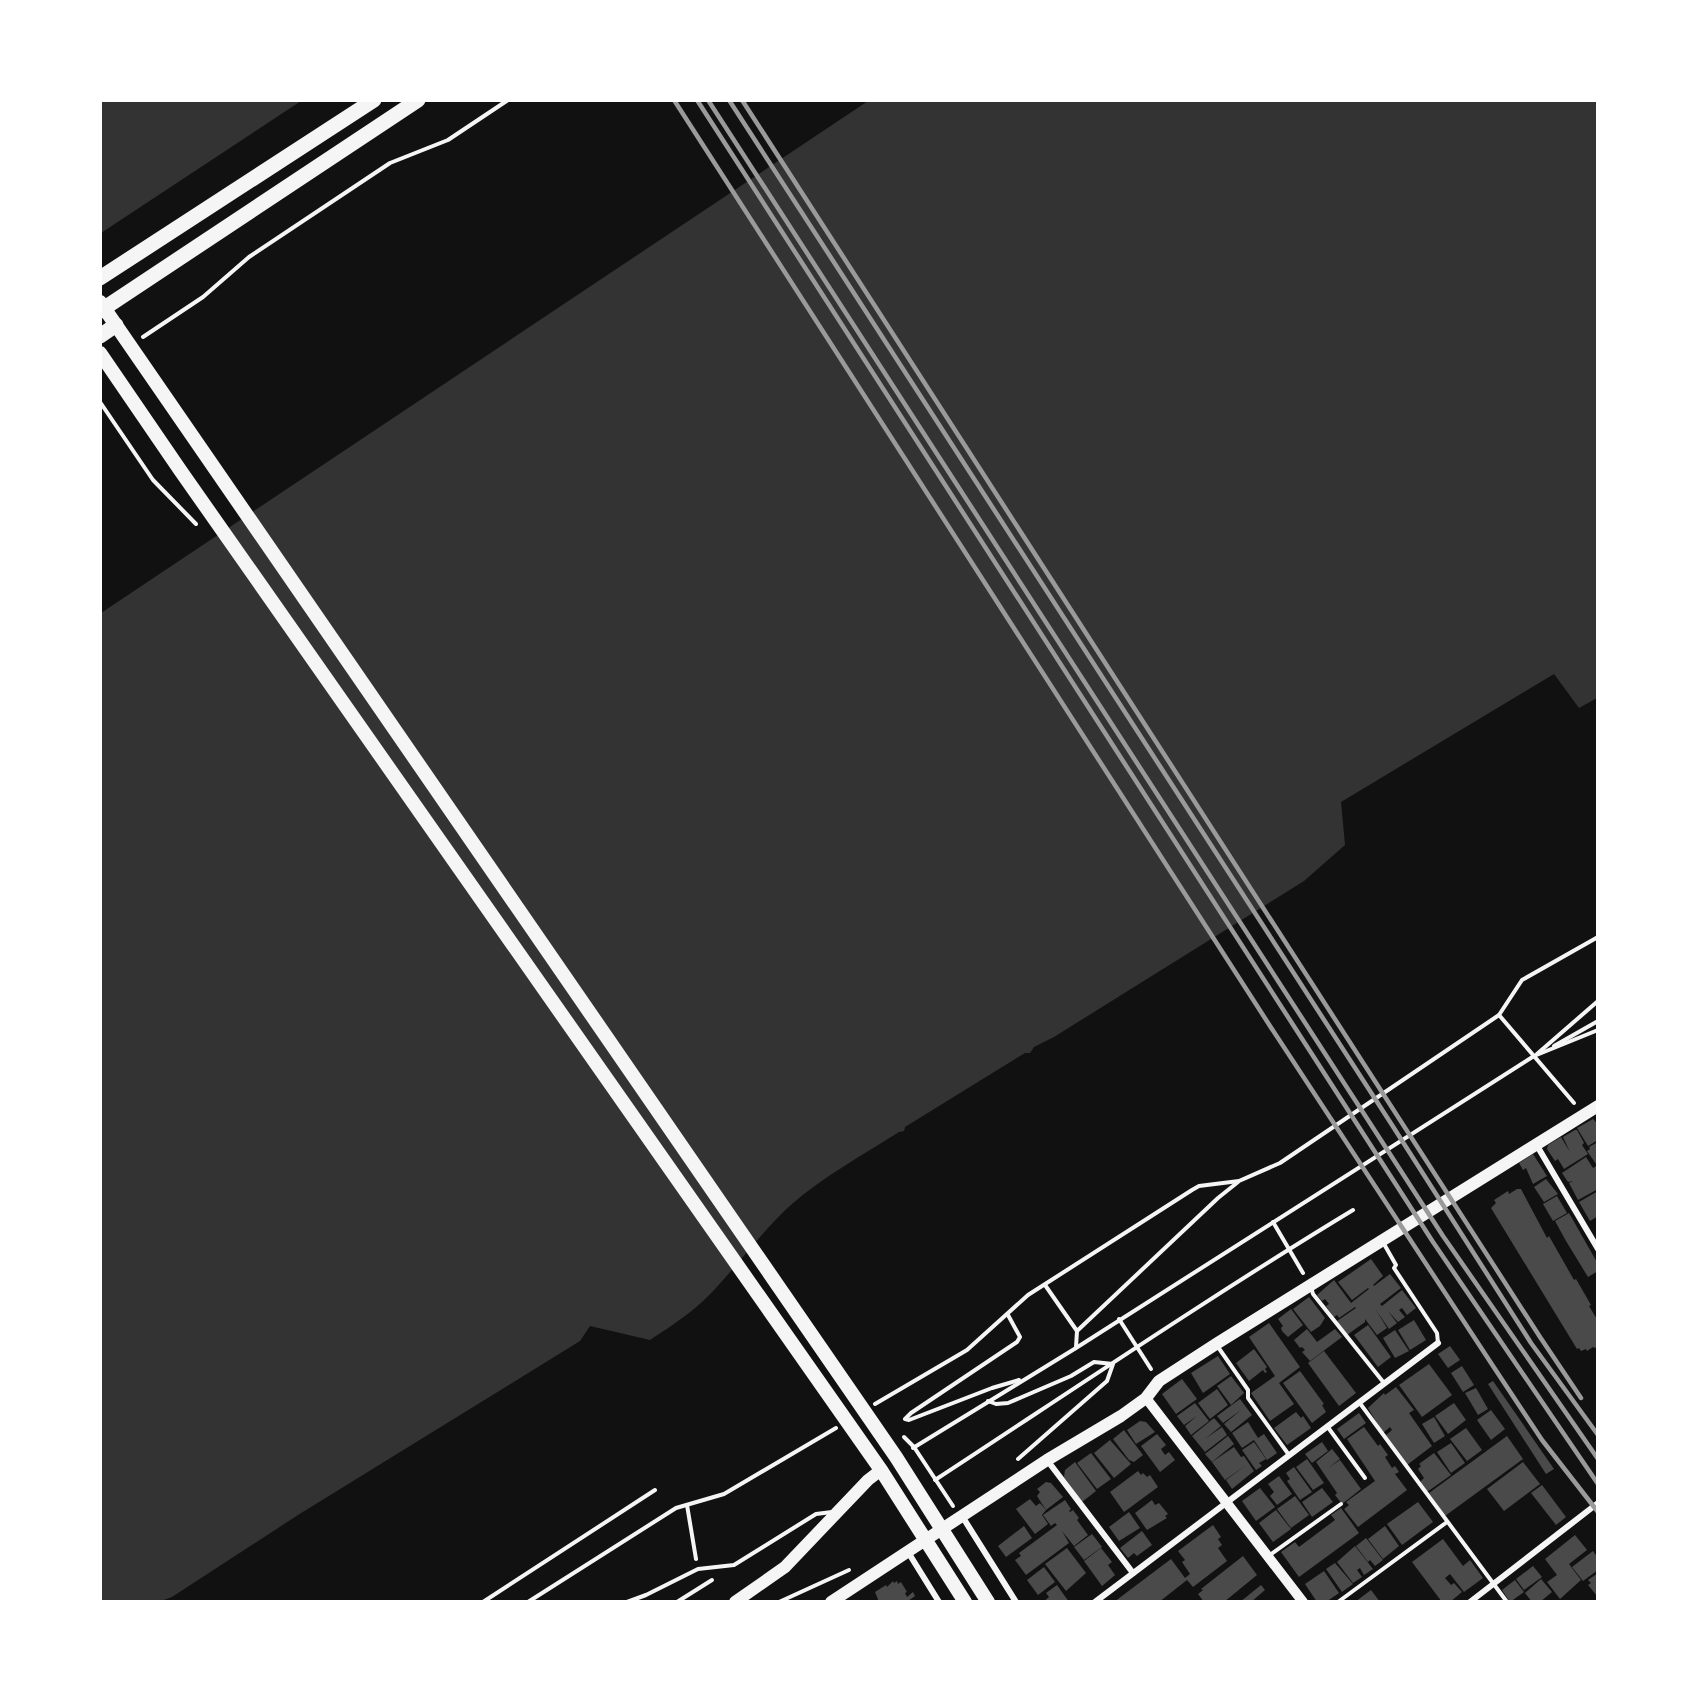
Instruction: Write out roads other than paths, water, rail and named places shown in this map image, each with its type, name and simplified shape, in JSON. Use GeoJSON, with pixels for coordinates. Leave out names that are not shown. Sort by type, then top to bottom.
{"type":"FeatureCollection","features":[{"type":"Feature","properties":{"kind":"highway"},"geometry":{"type":"LineString","coordinates":[[100,278],[374,100]]}},
{"type":"Feature","properties":{"kind":"highway"},"geometry":{"type":"LineString","coordinates":[[100,311],[418,100]]}},
{"type":"Feature","properties":{"kind":"highway"},"geometry":{"type":"LineString","coordinates":[[100,336],[116,325]]}},
{"type":"Feature","properties":{"kind":"main road"},"geometry":{"type":"LineString","coordinates":[[100,302],[896,1457],[988,1602]]}},
{"type":"Feature","properties":{"kind":"main road"},"geometry":{"type":"LineString","coordinates":[[100,353],[881,1470],[965,1602]]}},
{"type":"Feature","properties":{"kind":"main road"},"geometry":{"type":"LineString","coordinates":[[837,1600],[1047,1460],[1121,1416],[1146,1398],[1159,1381],[1535,1143],[1598,1106]]}},
{"type":"Feature","properties":{"kind":"main road"},"geometry":{"type":"LineString","coordinates":[[735,1602],[785,1567],[868,1480],[881,1470]]}},
{"type":"Feature","properties":{"kind":"street"},"geometry":{"type":"LineString","coordinates":[[1535,1143],[1598,1249]]}},
{"type":"Feature","properties":{"kind":"street"},"geometry":{"type":"LineString","coordinates":[[1096,1601],[1438,1342]]}},
{"type":"Feature","properties":{"kind":"street"},"geometry":{"type":"LineString","coordinates":[[1146,1398],[1303,1602]]}},
{"type":"Feature","properties":{"kind":"street"},"geometry":{"type":"LineString","coordinates":[[1047,1460],[1132,1573]]}},
{"type":"Feature","properties":{"kind":"street"},"geometry":{"type":"LineString","coordinates":[[1470,1602],[1598,1503]]}},
{"type":"Feature","properties":{"kind":"street"},"geometry":{"type":"LineString","coordinates":[[962,1516],[1016,1602]]}},
{"type":"Feature","properties":{"kind":"street"},"geometry":{"type":"LineString","coordinates":[[908,1552],[939,1602]]}},
{"type":"Feature","properties":{"kind":"lane"},"geometry":{"type":"LineString","coordinates":[[1382,1239],[1396,1265],[1394,1268],[1437,1333],[1438,1342]]}},
{"type":"Feature","properties":{"kind":"lane"},"geometry":{"type":"LineString","coordinates":[[1310,1284],[1313,1294],[1384,1383]]}},
{"type":"Feature","properties":{"kind":"lane"},"geometry":{"type":"LineString","coordinates":[[1216,1344],[1248,1390],[1248,1398],[1289,1455]]}},
{"type":"Feature","properties":{"kind":"lane"},"geometry":{"type":"LineString","coordinates":[[1359,1402],[1507,1602]]}},
{"type":"Feature","properties":{"kind":"lane"},"geometry":{"type":"LineString","coordinates":[[1328,1426],[1365,1478]]}},
{"type":"Feature","properties":{"kind":"lane"},"geometry":{"type":"LineString","coordinates":[[483,1602],[655,1490]]}},
{"type":"Feature","properties":{"kind":"lane"},"geometry":{"type":"LineString","coordinates":[[1269,1556],[1341,1504]]}},
{"type":"Feature","properties":{"kind":"lane"},"geometry":{"type":"LineString","coordinates":[[627,1602],[698,1569],[734,1565],[816,1514],[839,1510]]}},
{"type":"Feature","properties":{"kind":"lane"},"geometry":{"type":"LineString","coordinates":[[1338,1602],[1447,1522]]}},
{"type":"Feature","properties":{"kind":"railway"},"geometry":{"type":"LineString","coordinates":[[674,100],[1270,1026],[1542,1440],[1598,1512]]}},
{"type":"Feature","properties":{"kind":"railway"},"geometry":{"type":"LineString","coordinates":[[697,100],[1433,1242],[1598,1484]]}},
{"type":"Feature","properties":{"kind":"railway"},"geometry":{"type":"LineString","coordinates":[[708,100],[1443,1236],[1598,1459]]}},
{"type":"Feature","properties":{"kind":"railway"},"geometry":{"type":"LineString","coordinates":[[729,100],[1531,1343],[1598,1435]]}},
{"type":"Feature","properties":{"kind":"railway"},"geometry":{"type":"LineString","coordinates":[[742,100],[1581,1398]]}}]}
